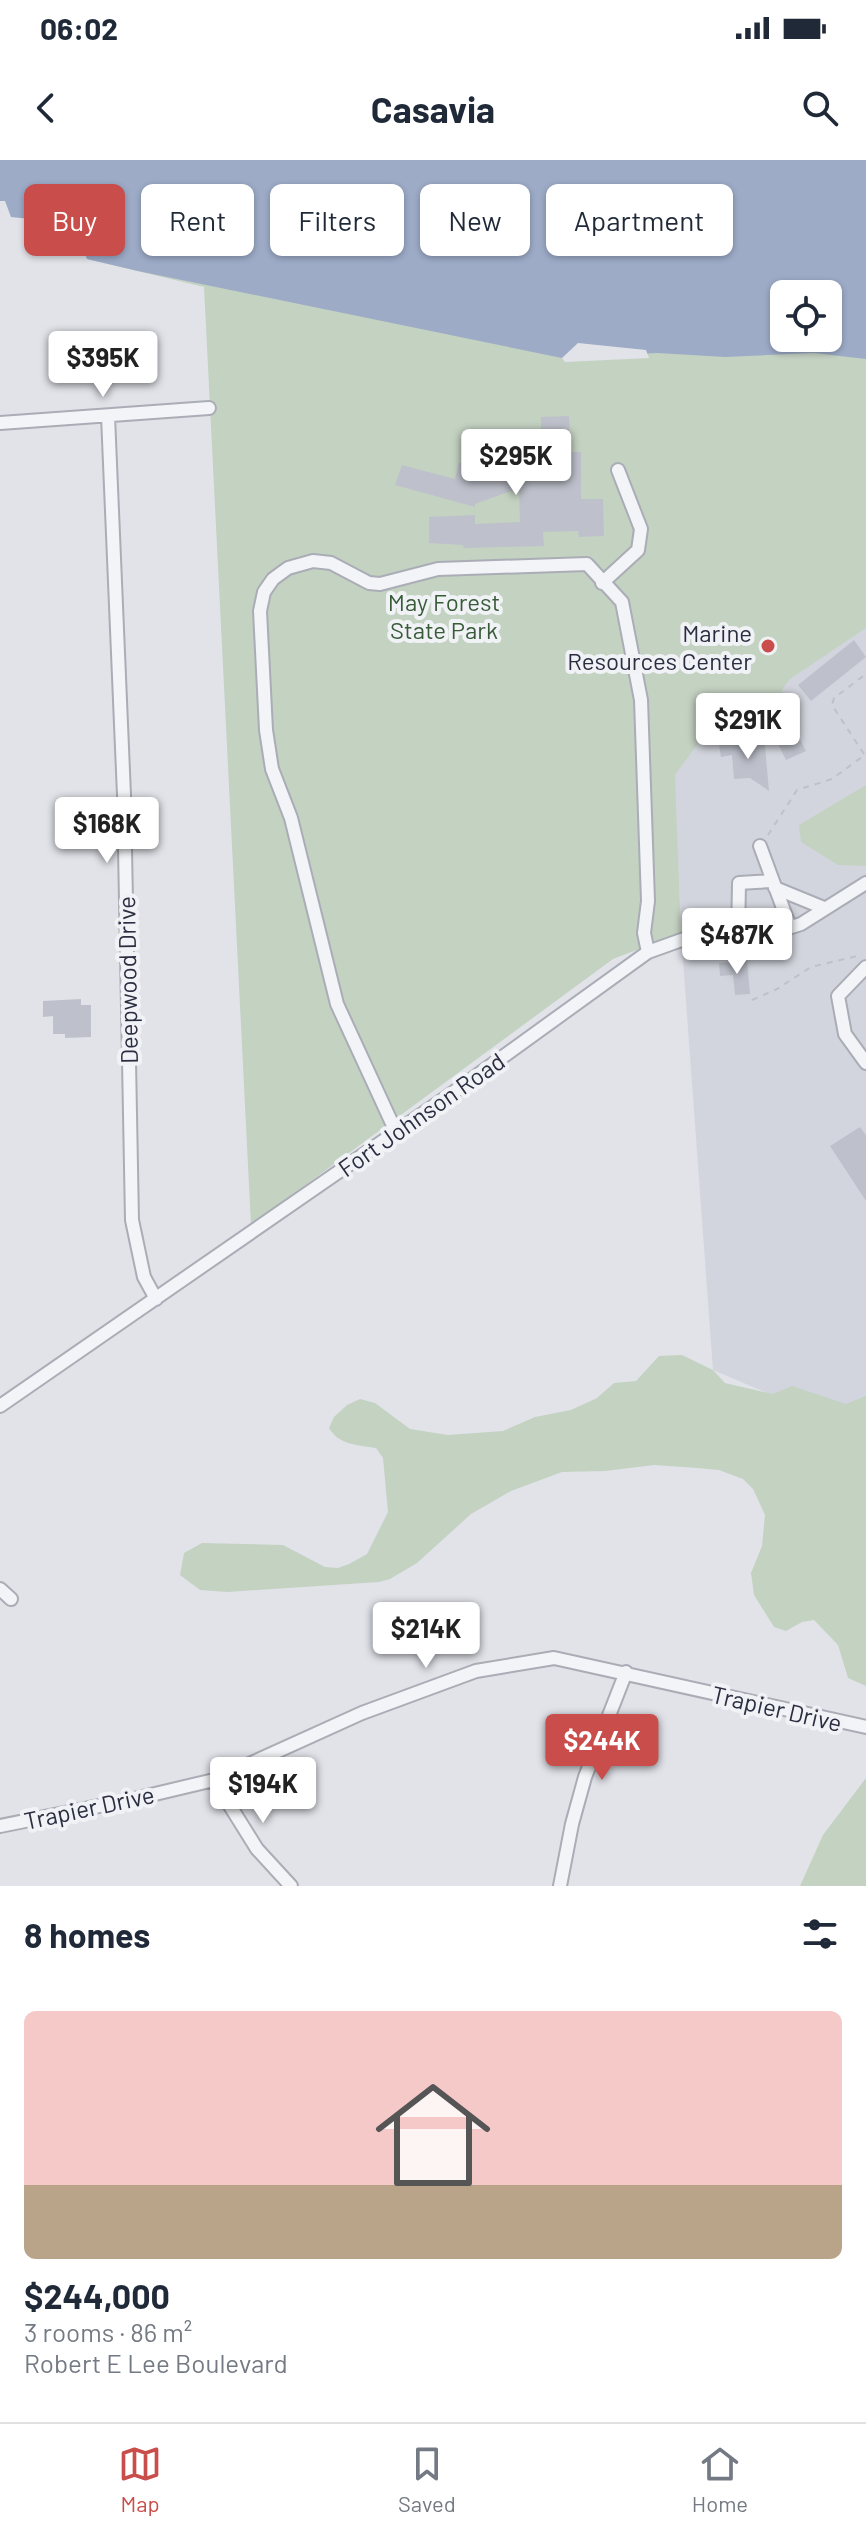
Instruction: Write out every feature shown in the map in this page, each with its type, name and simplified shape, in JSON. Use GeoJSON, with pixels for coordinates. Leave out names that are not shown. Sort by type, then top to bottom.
{"type":"FeatureCollection","features":[{"type":"Feature","properties":{"kind":"street"},"geometry":{"type":"LineString","coordinates":[[0,423],[209,408]]}},
{"type":"Feature","properties":{"kind":"street","name":"Deepwood Drive"},"geometry":{"type":"LineString","coordinates":[[108,416],[124,795],[132,1220],[144,1277],[156,1299]]}},
{"type":"Feature","properties":{"kind":"street"},"geometry":{"type":"LineString","coordinates":[[602,583],[638,550],[641,529],[618,470]]}},
{"type":"Feature","properties":{"kind":"street"},"geometry":{"type":"LineString","coordinates":[[396,1132],[337,1004],[291,818],[272,769],[266,730],[261,626],[264,592],[273,579],[288,568],[322,561],[369,583],[380,584],[438,569],[587,564],[622,602],[641,700],[648,901],[644,933],[648,952]]}},
{"type":"Feature","properties":{"kind":"street"},"geometry":{"type":"LineString","coordinates":[[760,846],[790,927]]}},
{"type":"Feature","properties":{"kind":"street"},"geometry":{"type":"LineString","coordinates":[[738,937],[739,883],[773,884],[824,908]]}},
{"type":"Feature","properties":{"kind":"street","name":"Fort Johnson Road"},"geometry":{"type":"LineString","coordinates":[[0,1406],[396,1132],[648,952],[687,938],[764,934],[801,924],[866,883]]}},
{"type":"Feature","properties":{"kind":"street"},"geometry":{"type":"LineString","coordinates":[[866,967],[838,996],[845,1034],[866,1063]]}},
{"type":"Feature","properties":{"kind":"street"},"geometry":{"type":"LineString","coordinates":[[0,1589],[11,1599]]}},
{"type":"Feature","properties":{"kind":"street","name":"Trapier Drive"},"geometry":{"type":"LineString","coordinates":[[0,1826],[214,1780],[362,1713],[476,1671],[554,1658],[866,1727]]}},
{"type":"Feature","properties":{"kind":"street"},"geometry":{"type":"LineString","coordinates":[[560,1886],[585,1777],[626,1672]]}},
{"type":"Feature","properties":{"kind":"street"},"geometry":{"type":"LineString","coordinates":[[214,1780],[257,1849],[291,1886]]}},
{"type":"Feature","properties":{"kind":"path"},"geometry":{"type":"LineString","coordinates":[[760,846],[797,790],[832,779],[865,755],[832,705],[834,698],[866,674]]}},
{"type":"Feature","properties":{"kind":"path"},"geometry":{"type":"LineString","coordinates":[[752,1000],[777,989],[811,967],[856,956],[866,957]]}},
{"type":"Feature","properties":{"kind":"shaded area","name":"Marine Resources Center"},"geometry":{"type":"Polygon","coordinates":[[[657,353],[866,359],[866,1435],[713,1370],[681,933],[657,353]]]}},
{"type":"Feature","properties":{"kind":"green space","name":"May Forest State Park"},"geometry":{"type":"Polygon","coordinates":[[[125,220],[141,220],[141,256],[254,256],[254,223],[270,223],[270,256],[404,256],[404,226],[420,227],[420,256],[530,256],[530,229],[546,230],[546,256],[733,256],[733,234],[866,237],[866,628],[790,679],[782,690],[797,723],[748,719],[708,730],[675,775],[681,933],[613,959],[251,1225],[204,287],[87,259],[86,256],[125,256],[125,220]]]}},
{"type":"Feature","properties":{"kind":"green space"},"geometry":{"type":"Polygon","coordinates":[[[866,785],[866,866],[838,865],[801,842],[799,825],[866,785]]]}},
{"type":"Feature","properties":{"kind":"green space"},"geometry":{"type":"Polygon","coordinates":[[[682,1355],[713,1370],[725,1383],[773,1394],[792,1386],[846,1404],[866,1396],[866,1686],[848,1678],[838,1645],[814,1620],[802,1622],[786,1631],[774,1627],[754,1595],[751,1573],[762,1546],[765,1515],[753,1489],[743,1479],[719,1470],[654,1465],[562,1472],[511,1491],[471,1514],[417,1563],[379,1582],[227,1592],[200,1590],[180,1575],[184,1553],[202,1543],[283,1545],[325,1567],[338,1568],[367,1554],[388,1512],[383,1458],[376,1448],[343,1441],[329,1428],[334,1417],[347,1405],[360,1399],[375,1403],[410,1429],[448,1435],[503,1431],[535,1417],[571,1410],[597,1398],[614,1383],[636,1381],[659,1356],[682,1355]]]}},
{"type":"Feature","properties":{"kind":"green space"},"geometry":{"type":"Polygon","coordinates":[[[866,1778],[866,1886],[800,1886],[823,1835],[866,1778]]]}},
{"type":"Feature","properties":{"kind":"water"},"geometry":{"type":"Polygon","coordinates":[[[0,160],[866,160],[866,359],[814,353],[725,357],[657,353],[562,358],[87,259],[86,256],[125,256],[125,184],[24,184],[24,218],[11,217],[5,201],[0,201],[0,160]]]}},
{"type":"Feature","properties":{"kind":"pier"},"geometry":{"type":"Polygon","coordinates":[[[578,343],[646,350],[649,358],[565,362],[562,358],[578,343]]]}},
{"type":"Feature","properties":{"kind":"building"},"geometry":{"type":"Polygon","coordinates":[[[569,416],[570,452],[581,452],[581,499],[603,499],[604,536],[579,537],[578,531],[543,532],[544,546],[464,548],[463,545],[429,543],[429,517],[475,515],[475,524],[520,522],[519,488],[475,504],[475,507],[395,485],[402,465],[455,479],[459,463],[478,462],[484,478],[541,459],[541,417],[569,416]]]}},
{"type":"Feature","properties":{"kind":"building"},"geometry":{"type":"Polygon","coordinates":[[[854,640],[866,657],[811,701],[798,685],[854,640]]]}},
{"type":"Feature","properties":{"kind":"building"},"geometry":{"type":"Polygon","coordinates":[[[796,731],[806,751],[786,760],[776,740],[796,731]]]}},
{"type":"Feature","properties":{"kind":"building"},"geometry":{"type":"Polygon","coordinates":[[[765,741],[769,791],[750,778],[734,779],[732,755],[721,757],[719,745],[765,741]]]}},
{"type":"Feature","properties":{"kind":"building"},"geometry":{"type":"Polygon","coordinates":[[[747,961],[750,994],[735,995],[733,975],[720,976],[719,963],[747,961]]]}},
{"type":"Feature","properties":{"kind":"building"},"geometry":{"type":"Polygon","coordinates":[[[81,999],[81,1005],[91,1005],[91,1037],[65,1038],[65,1034],[53,1034],[53,1016],[43,1017],[43,1001],[81,999]]]}},
{"type":"Feature","properties":{"kind":"building"},"geometry":{"type":"Polygon","coordinates":[[[860,1127],[866,1135],[866,1201],[830,1146],[860,1127]]]}},
{"type":"Feature","properties":{"kind":"place","name":"Marine Resources Center"},"geometry":{"type":"Point","coordinates":[768,646]}}]}
